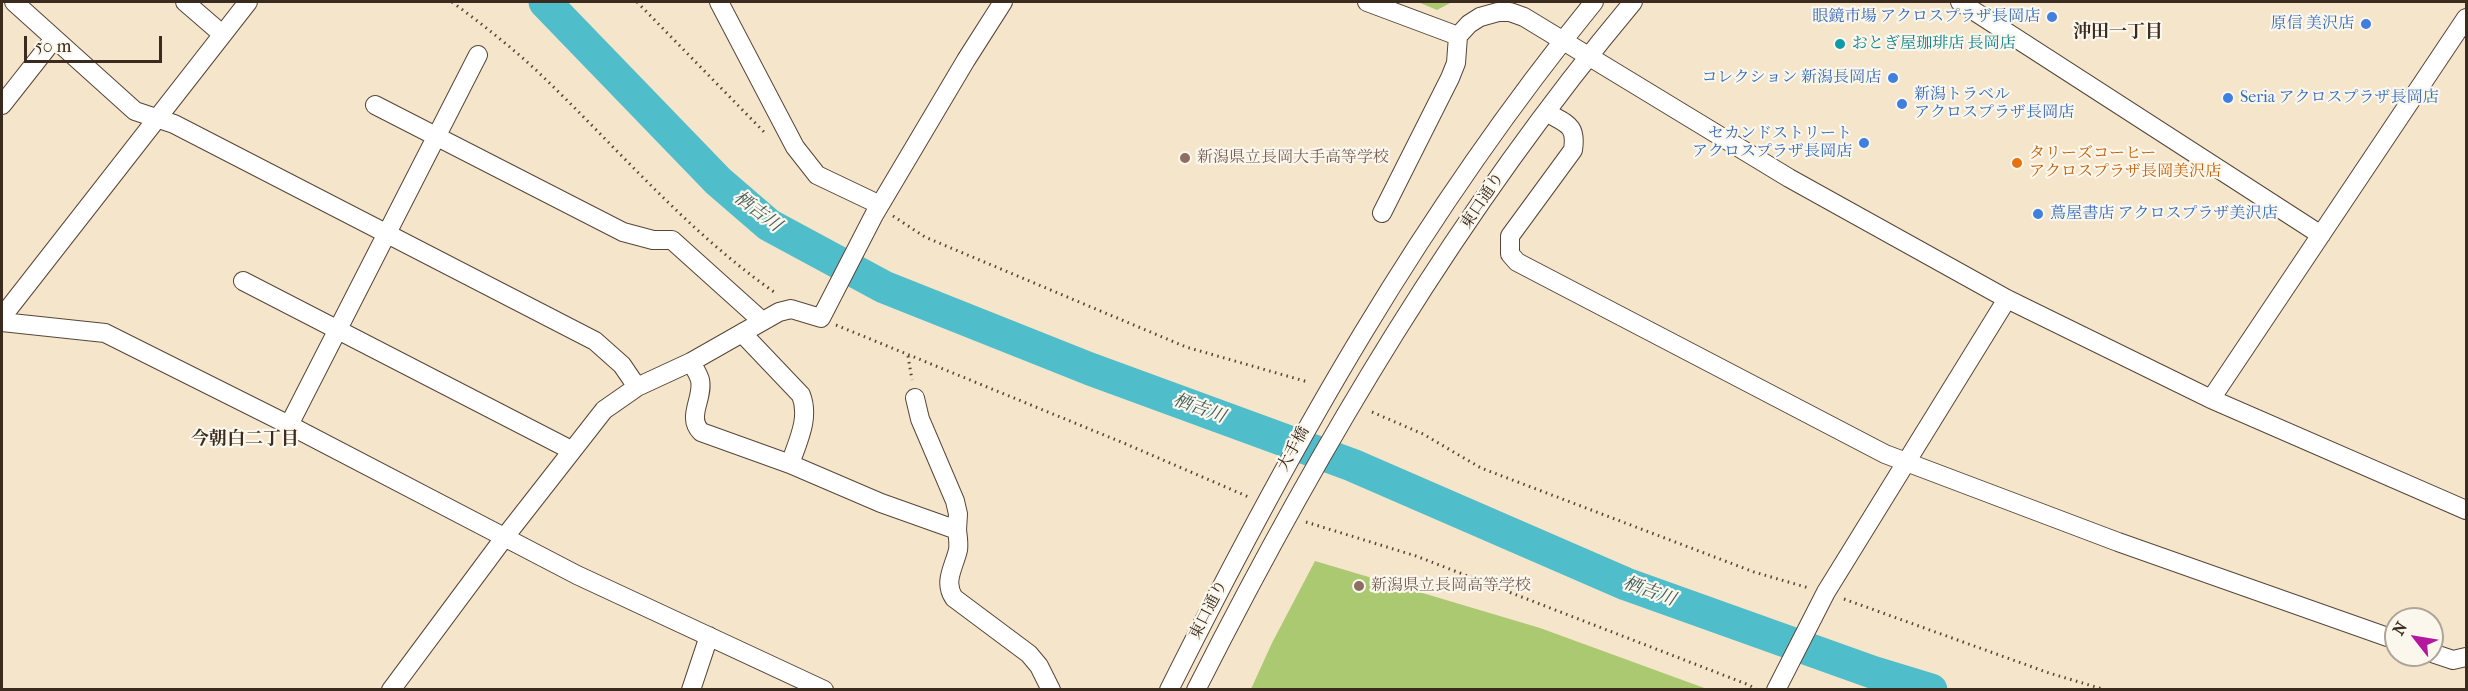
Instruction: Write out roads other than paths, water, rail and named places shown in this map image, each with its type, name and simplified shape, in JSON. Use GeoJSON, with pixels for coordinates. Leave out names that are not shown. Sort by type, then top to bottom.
{"type":"FeatureCollection","features":[{"type":"Feature","properties":{"kind":"street"},"geometry":{"type":"LineString","coordinates":[[14,2],[135,111],[174,124],[595,341],[622,365],[637,387]]}},
{"type":"Feature","properties":{"kind":"street"},"geometry":{"type":"LineString","coordinates":[[185,2],[222,34]]}},
{"type":"Feature","properties":{"kind":"street"},"geometry":{"type":"LineString","coordinates":[[2,317],[248,2]]}},
{"type":"Feature","properties":{"kind":"street"},"geometry":{"type":"LineString","coordinates":[[719,2],[795,147],[817,175],[882,212]]}},
{"type":"Feature","properties":{"kind":"street"},"geometry":{"type":"LineString","coordinates":[[391,690],[504,538],[604,410],[637,387],[691,362],[778,312],[791,309],[822,315],[1003,2]]}},
{"type":"Feature","properties":{"kind":"street"},"geometry":{"type":"LineString","coordinates":[[1367,2],[1458,36]]}},
{"type":"Feature","properties":{"kind":"street","name":"東口通り"},"geometry":{"type":"LineString","coordinates":[[1322,399],[1424,235],[1499,126],[1594,2]]}},
{"type":"Feature","properties":{"kind":"street","name":"東口通り"},"geometry":{"type":"LineString","coordinates":[[1347,410],[1433,274],[1546,112],[1633,2]]}},
{"type":"Feature","properties":{"kind":"street"},"geometry":{"type":"LineString","coordinates":[[1960,2],[2320,235]]}},
{"type":"Feature","properties":{"kind":"street"},"geometry":{"type":"LineString","coordinates":[[1382,213],[1450,78],[1456,63],[1458,36],[1469,24],[1480,17],[1498,12],[1510,12],[1524,17],[1589,55],[1789,178],[2007,299],[2211,399],[2466,510]]}},
{"type":"Feature","properties":{"kind":"street"},"geometry":{"type":"LineString","coordinates":[[2211,399],[2466,18]]}},
{"type":"Feature","properties":{"kind":"street"},"geometry":{"type":"LineString","coordinates":[[2,105],[54,39]]}},
{"type":"Feature","properties":{"kind":"street"},"geometry":{"type":"LineString","coordinates":[[290,425],[478,55]]}},
{"type":"Feature","properties":{"kind":"street"},"geometry":{"type":"LineString","coordinates":[[375,105],[623,232],[653,240],[672,240],[762,321]]}},
{"type":"Feature","properties":{"kind":"street"},"geometry":{"type":"LineString","coordinates":[[1546,112],[1572,127],[1575,136],[1573,150],[1510,236],[1510,254],[1517,262],[1885,454],[2118,542],[2384,636]]}},
{"type":"Feature","properties":{"kind":"street"},"geometry":{"type":"LineString","coordinates":[[243,281],[572,450]]}},
{"type":"Feature","properties":{"kind":"street"},"geometry":{"type":"LineString","coordinates":[[1776,690],[1825,595],[2007,299]]}},
{"type":"Feature","properties":{"kind":"street"},"geometry":{"type":"LineString","coordinates":[[2,322],[105,333],[290,425],[577,575],[824,690]]}},
{"type":"Feature","properties":{"kind":"street"},"geometry":{"type":"LineString","coordinates":[[742,333],[801,395],[805,406],[801,432],[790,464]]}},
{"type":"Feature","properties":{"kind":"street"},"geometry":{"type":"LineString","coordinates":[[691,362],[701,382],[694,417],[695,426],[701,432],[790,464],[882,503],[957,530]]}},
{"type":"Feature","properties":{"kind":"street"},"geometry":{"type":"LineString","coordinates":[[915,398],[920,419],[955,501],[958,514],[959,547],[950,578],[949,591],[954,598],[1029,654],[1039,666],[1051,690]]}},
{"type":"Feature","properties":{"kind":"street","name":"大手橋"},"geometry":{"type":"LineString","coordinates":[[1267,498],[1322,399]]}},
{"type":"Feature","properties":{"kind":"street","name":"大手橋"},"geometry":{"type":"LineString","coordinates":[[1292,508],[1347,410]]}},
{"type":"Feature","properties":{"kind":"street","name":"東口通り"},"geometry":{"type":"LineString","coordinates":[[1169,690],[1267,498]]}},
{"type":"Feature","properties":{"kind":"street","name":"東口通り"},"geometry":{"type":"LineString","coordinates":[[1196,690],[1245,593],[1292,508]]}},
{"type":"Feature","properties":{"kind":"street"},"geometry":{"type":"LineString","coordinates":[[691,690],[709,636]]}},
{"type":"Feature","properties":{"kind":"street"},"geometry":{"type":"LineString","coordinates":[[2444,657],[2453,660],[2466,657]]}},
{"type":"Feature","properties":{"kind":"waterway","name":"栖吉川"},"geometry":{"type":"LineString","coordinates":[[545,2],[718,181],[769,225],[884,287],[1090,369],[1352,465],[1626,584],[1872,672],[1931,690]]}},
{"type":"Feature","properties":{"kind":"place","name":"眼鏡市場 アクロスプラザ長岡店"},"geometry":{"type":"Point","coordinates":[2052,17]}},
{"type":"Feature","properties":{"kind":"place","name":"原信 美沢店"},"geometry":{"type":"Point","coordinates":[2366,24]}},
{"type":"Feature","properties":{"kind":"place","name":"おとぎ屋珈琲店 長岡店"},"geometry":{"type":"Point","coordinates":[1840,44]}},
{"type":"Feature","properties":{"kind":"place","name":"コレクション 新潟長岡店"},"geometry":{"type":"Point","coordinates":[1893,78]}},
{"type":"Feature","properties":{"kind":"place","name":"Seria アクロスプラザ長岡店"},"geometry":{"type":"Point","coordinates":[2228,98]}},
{"type":"Feature","properties":{"kind":"place","name":"新潟トラベル アクロスプラザ長岡店"},"geometry":{"type":"Point","coordinates":[1902,104]}},
{"type":"Feature","properties":{"kind":"place","name":"セカンドストリート アクロスプラザ長岡店"},"geometry":{"type":"Point","coordinates":[1864,143]}},
{"type":"Feature","properties":{"kind":"place","name":"新潟県立長岡大手高等学校"},"geometry":{"type":"Point","coordinates":[1185,158]}},
{"type":"Feature","properties":{"kind":"place","name":"タリーズコーヒー アクロスプラザ長岡美沢店"},"geometry":{"type":"Point","coordinates":[2017,163]}},
{"type":"Feature","properties":{"kind":"place","name":"蔦屋書店 アクロスプラザ美沢店"},"geometry":{"type":"Point","coordinates":[2038,214]}},
{"type":"Feature","properties":{"kind":"place","name":"新潟県立長岡高等学校"},"geometry":{"type":"Point","coordinates":[1359,586]}},
{"type":"Feature","properties":{"kind":"district","name":"沖田一丁目"},"geometry":{"type":"Point","coordinates":[2118,33]}},
{"type":"Feature","properties":{"kind":"district","name":"今朝白二丁目"},"geometry":{"type":"Point","coordinates":[245,440]}}]}
